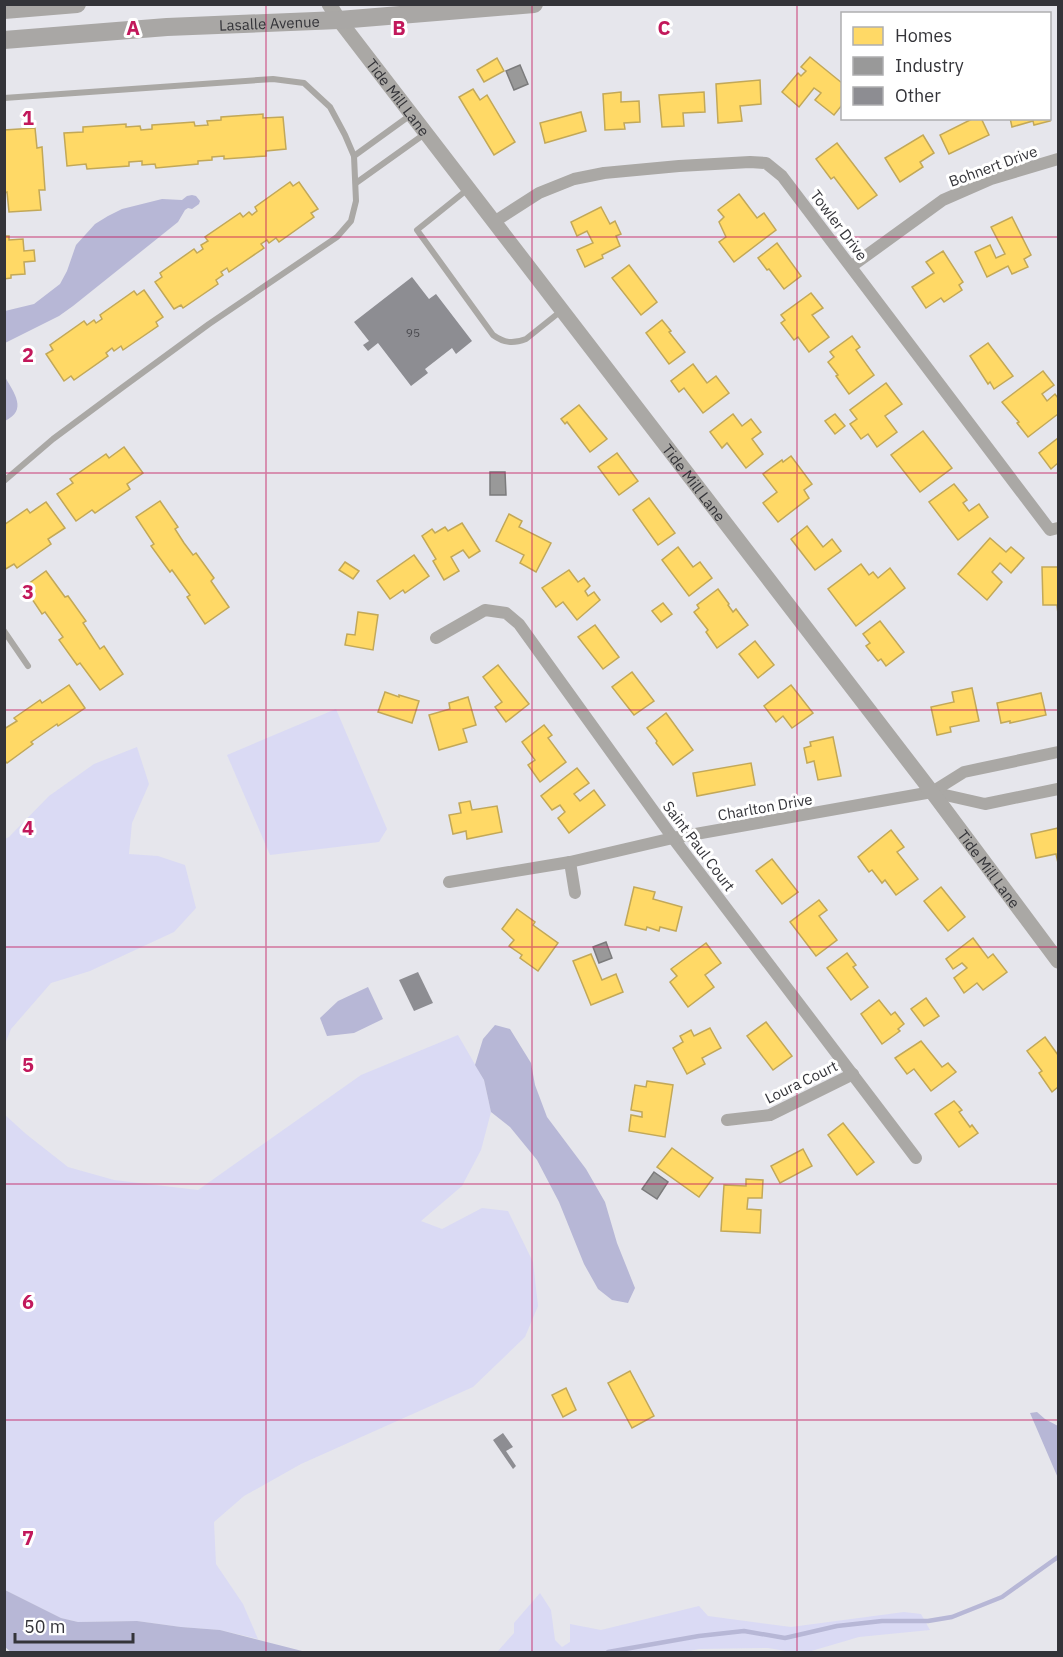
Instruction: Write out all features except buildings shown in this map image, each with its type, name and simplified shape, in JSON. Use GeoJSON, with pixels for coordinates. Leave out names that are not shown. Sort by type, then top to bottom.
{"type":"FeatureCollection","features":[{"type":"Feature","properties":{"kind":"main road"},"geometry":{"type":"LineString","coordinates":[[4,10],[77,4]]}},
{"type":"Feature","properties":{"kind":"main road","name":"Lasalle Avenue"},"geometry":{"type":"LineString","coordinates":[[4,40],[167,27],[339,20],[534,4]]}},
{"type":"Feature","properties":{"kind":"street","name":"Tide Mill Lane"},"geometry":{"type":"LineString","coordinates":[[329,4],[1059,961]]}},
{"type":"Feature","properties":{"kind":"street","name":"Bohnert Drive"},"geometry":{"type":"LineString","coordinates":[[852,266],[943,200],[991,179],[1059,159]]}},
{"type":"Feature","properties":{"kind":"street","name":"Towler Drive"},"geometry":{"type":"LineString","coordinates":[[494,222],[539,193],[574,179],[604,173],[679,166],[766,163],[782,176],[852,266],[1050,530],[1059,528]]}},
{"type":"Feature","properties":{"kind":"street","name":"Saint Paul Court"},"geometry":{"type":"LineString","coordinates":[[436,638],[484,610],[506,613],[519,624],[673,838],[916,1158]]}},
{"type":"Feature","properties":{"kind":"street","name":"Charlton Drive"},"geometry":{"type":"LineString","coordinates":[[449,882],[570,862],[673,838],[932,792],[964,772],[1059,752]]}},
{"type":"Feature","properties":{"kind":"street","name":"Charlton Drive"},"geometry":{"type":"LineString","coordinates":[[932,792],[985,804],[1059,789]]}},
{"type":"Feature","properties":{"kind":"street"},"geometry":{"type":"LineString","coordinates":[[570,862],[575,893]]}},
{"type":"Feature","properties":{"kind":"street","name":"Loura Court"},"geometry":{"type":"LineString","coordinates":[[727,1120],[770,1115],[853,1074]]}},
{"type":"Feature","properties":{"kind":"lane"},"geometry":{"type":"LineString","coordinates":[[4,98],[273,79],[304,83],[330,107],[345,135],[354,156],[356,183],[356,201],[351,220],[337,237],[209,324],[132,380],[52,439],[4,481]]}},
{"type":"Feature","properties":{"kind":"lane"},"geometry":{"type":"LineString","coordinates":[[354,156],[412,114]]}},
{"type":"Feature","properties":{"kind":"lane"},"geometry":{"type":"LineString","coordinates":[[356,183],[426,133]]}},
{"type":"Feature","properties":{"kind":"lane"},"geometry":{"type":"LineString","coordinates":[[469,189],[417,230],[493,335],[505,342],[521,341],[561,310]]}},
{"type":"Feature","properties":{"kind":"lane"},"geometry":{"type":"LineString","coordinates":[[4,631],[28,666]]}},
{"type":"Feature","properties":{"kind":"shaded area"},"geometry":{"type":"Polygon","coordinates":[[[192,195],[200,201],[199,204],[192,209],[185,210],[178,222],[73,306],[59,316],[5,343],[5,311],[34,304],[60,284],[76,245],[95,224],[122,209],[162,199],[182,200],[192,195]]]}},
{"type":"Feature","properties":{"kind":"shaded area"},"geometry":{"type":"Polygon","coordinates":[[[5,377],[15,395],[17,406],[12,417],[5,421],[5,377]]]}},
{"type":"Feature","properties":{"kind":"shaded area"},"geometry":{"type":"Polygon","coordinates":[[[336,709],[387,829],[379,842],[270,855],[227,755],[336,709]]]}},
{"type":"Feature","properties":{"kind":"shaded area"},"geometry":{"type":"Polygon","coordinates":[[[137,747],[149,784],[132,823],[129,854],[158,856],[185,865],[196,908],[174,932],[90,971],[51,983],[11,1029],[5,1044],[5,839],[49,796],[94,764],[137,747]]]}},
{"type":"Feature","properties":{"kind":"shaded area"},"geometry":{"type":"Polygon","coordinates":[[[368,987],[383,1019],[354,1033],[327,1036],[320,1018],[338,1001],[368,987]]]}},
{"type":"Feature","properties":{"kind":"shaded area"},"geometry":{"type":"Polygon","coordinates":[[[495,1025],[510,1029],[531,1063],[535,1085],[547,1117],[586,1169],[605,1202],[617,1243],[635,1288],[628,1303],[612,1300],[598,1289],[584,1264],[559,1202],[537,1160],[510,1127],[491,1112],[484,1080],[475,1065],[483,1039],[495,1025]]]}},
{"type":"Feature","properties":{"kind":"shaded area"},"geometry":{"type":"Polygon","coordinates":[[[458,1035],[484,1080],[491,1112],[481,1150],[462,1186],[421,1221],[442,1229],[482,1208],[508,1211],[533,1262],[538,1306],[525,1337],[473,1387],[301,1464],[244,1496],[214,1522],[216,1564],[243,1604],[258,1639],[220,1630],[137,1621],[78,1622],[61,1618],[5,1590],[4,1114],[68,1167],[114,1180],[198,1190],[361,1075],[458,1035]]]}},
{"type":"Feature","properties":{"kind":"shaded area"},"geometry":{"type":"Polygon","coordinates":[[[1037,1412],[1058,1426],[1058,1478],[1030,1413],[1037,1412]]]}},
{"type":"Feature","properties":{"kind":"shaded area"},"geometry":{"type":"Polygon","coordinates":[[[5,1590],[61,1618],[78,1622],[137,1621],[220,1630],[306,1652],[11,1652],[5,1647],[5,1590]]]}},
{"type":"Feature","properties":{"kind":"shaded area"},"geometry":{"type":"Polygon","coordinates":[[[540,1593],[551,1610],[555,1640],[562,1647],[570,1642],[570,1624],[601,1630],[699,1606],[708,1616],[791,1627],[904,1612],[921,1614],[930,1630],[859,1637],[808,1652],[768,1648],[699,1649],[685,1652],[497,1652],[514,1633],[514,1623],[540,1593]]]}},
{"type":"Feature","properties":{"kind":"waterway"},"geometry":{"type":"LineString","coordinates":[[608,1652],[699,1636],[744,1631],[785,1638],[837,1626],[882,1621],[928,1621],[952,1617],[1002,1597],[1058,1557]]}}]}
